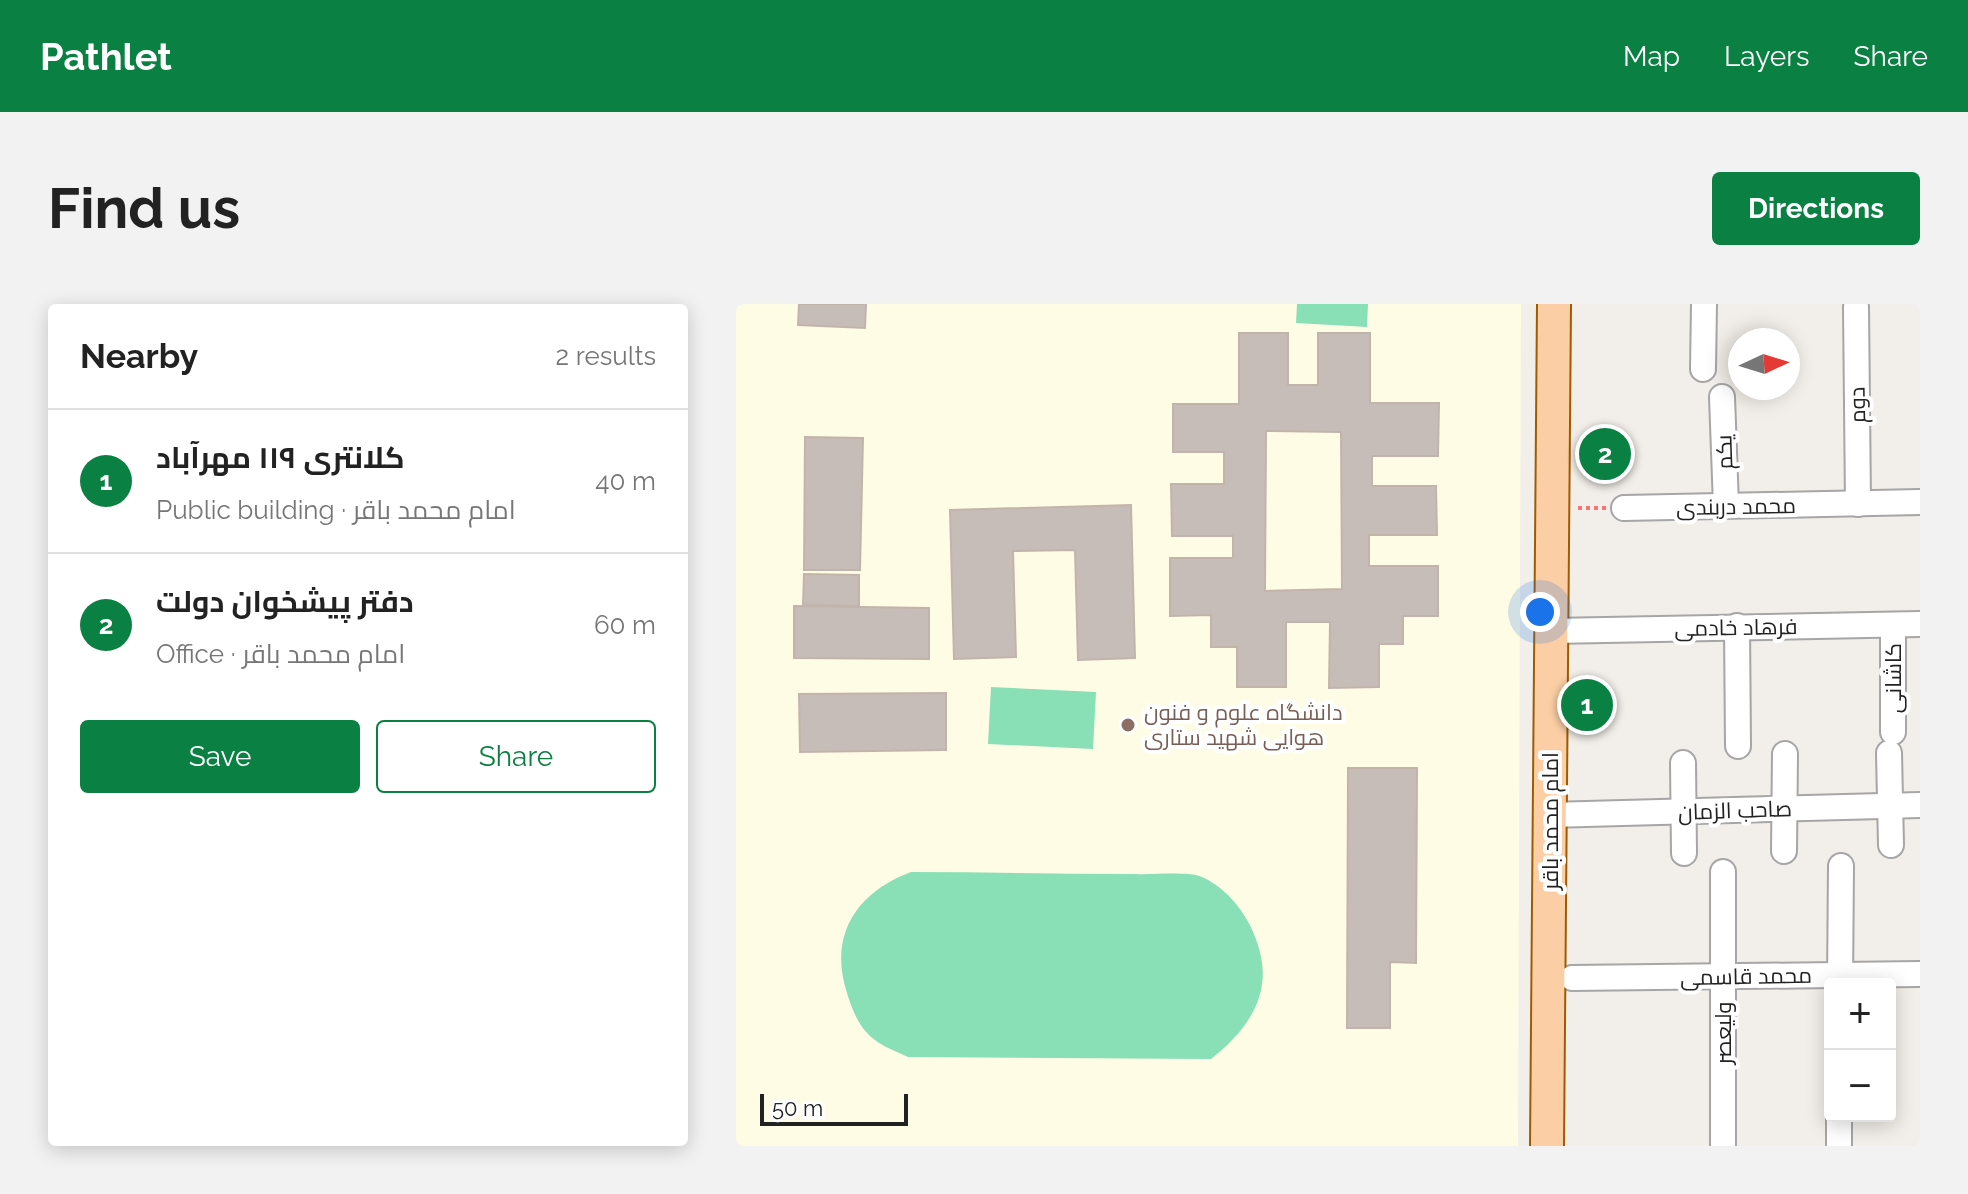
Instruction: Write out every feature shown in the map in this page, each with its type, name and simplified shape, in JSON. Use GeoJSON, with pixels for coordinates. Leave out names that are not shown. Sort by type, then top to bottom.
{"type":"FeatureCollection","features":[{"type":"Feature","properties":{"kind":"main road","name":"امام محمد باقر"},"geometry":{"type":"LineString","coordinates":[[1547,1146],[1554,304]]}},
{"type":"Feature","properties":{"kind":"street"},"geometry":{"type":"LineString","coordinates":[[1703,369],[1704,304]]}},
{"type":"Feature","properties":{"kind":"street","name":"دوم"},"geometry":{"type":"LineString","coordinates":[[1856,307],[1858,504]]}},
{"type":"Feature","properties":{"kind":"street","name":"یکم"},"geometry":{"type":"LineString","coordinates":[[1722,397],[1726,506]]}},
{"type":"Feature","properties":{"kind":"street","name":"محمد دربندی"},"geometry":{"type":"LineString","coordinates":[[1624,508],[1920,502]]}},
{"type":"Feature","properties":{"kind":"street","name":"فرهاد خادمی"},"geometry":{"type":"LineString","coordinates":[[1551,631],[1920,624]]}},
{"type":"Feature","properties":{"kind":"street","name":"کاشانی"},"geometry":{"type":"LineString","coordinates":[[1891,806],[1893,625]]}},
{"type":"Feature","properties":{"kind":"street"},"geometry":{"type":"LineString","coordinates":[[1737,626],[1738,746]]}},
{"type":"Feature","properties":{"kind":"street"},"geometry":{"type":"LineString","coordinates":[[1784,851],[1785,754]]}},
{"type":"Feature","properties":{"kind":"street"},"geometry":{"type":"LineString","coordinates":[[1683,763],[1684,853]]}},
{"type":"Feature","properties":{"kind":"street","name":"صاحب الزمان"},"geometry":{"type":"LineString","coordinates":[[1549,815],[1920,805]]}},
{"type":"Feature","properties":{"kind":"street"},"geometry":{"type":"LineString","coordinates":[[1891,806],[1891,845]]}},
{"type":"Feature","properties":{"kind":"street"},"geometry":{"type":"LineString","coordinates":[[1840,978],[1841,866]]}},
{"type":"Feature","properties":{"kind":"street","name":"ولیعصر"},"geometry":{"type":"LineString","coordinates":[[1723,872],[1723,1146]]}},
{"type":"Feature","properties":{"kind":"street","name":"محمد قاسمی"},"geometry":{"type":"LineString","coordinates":[[1856,978],[1920,974]]}},
{"type":"Feature","properties":{"kind":"street","name":"محمد قاسمی"},"geometry":{"type":"LineString","coordinates":[[1572,978],[1824,979]]}},
{"type":"Feature","properties":{"kind":"street"},"geometry":{"type":"LineString","coordinates":[[1839,1122],[1839,1146]]}},
{"type":"Feature","properties":{"kind":"path"},"geometry":{"type":"LineString","coordinates":[[1552,508],[1624,508]]}},
{"type":"Feature","properties":{"kind":"shaded area","name":"دانشگاه علوم و فنون هوایی شهید ستاری"},"geometry":{"type":"Polygon","coordinates":[[[736,304],[1521,304],[1518,1146],[736,1146],[736,304]]]}},
{"type":"Feature","properties":{"kind":"green space"},"geometry":{"type":"Polygon","coordinates":[[[1297,304],[1368,304],[1367,327],[1296,323],[1297,304]]]}},
{"type":"Feature","properties":{"kind":"green space"},"geometry":{"type":"Polygon","coordinates":[[[991,687],[1096,692],[1093,749],[988,744],[991,687]]]}},
{"type":"Feature","properties":{"kind":"green space"},"geometry":{"type":"Polygon","coordinates":[[[911,872],[1180,874],[1202,877],[1233,900],[1254,933],[1263,973],[1258,1002],[1234,1039],[1211,1059],[908,1057],[874,1040],[859,1022],[847,993],[841,952],[852,918],[862,904],[876,891],[911,872]]]}},
{"type":"Feature","properties":{"kind":"building"},"geometry":{"type":"Polygon","coordinates":[[[799,304],[866,304],[865,328],[798,325],[799,304]]]}},
{"type":"Feature","properties":{"kind":"building"},"geometry":{"type":"Polygon","coordinates":[[[1239,333],[1288,333],[1288,385],[1318,385],[1318,333],[1370,333],[1370,403],[1439,403],[1438,456],[1372,456],[1372,486],[1436,486],[1437,535],[1369,535],[1369,566],[1438,566],[1438,616],[1403,616],[1403,644],[1379,644],[1379,687],[1329,688],[1330,622],[1286,622],[1286,687],[1237,687],[1237,647],[1211,647],[1211,615],[1170,616],[1170,558],[1233,558],[1233,536],[1172,536],[1171,484],[1224,484],[1224,452],[1173,452],[1173,404],[1239,404],[1239,333]],[[1266,431],[1265,591],[1342,589],[1341,432],[1266,431]]]}},
{"type":"Feature","properties":{"kind":"building"},"geometry":{"type":"Polygon","coordinates":[[[805,437],[863,438],[860,570],[804,570],[805,437]]]}},
{"type":"Feature","properties":{"kind":"building"},"geometry":{"type":"Polygon","coordinates":[[[1131,505],[1135,658],[1078,660],[1075,550],[1013,551],[1016,657],[954,659],[950,510],[1131,505]]]}},
{"type":"Feature","properties":{"kind":"building"},"geometry":{"type":"Polygon","coordinates":[[[804,574],[859,575],[859,606],[803,605],[804,574]]]}},
{"type":"Feature","properties":{"kind":"building"},"geometry":{"type":"Polygon","coordinates":[[[794,606],[929,608],[929,659],[794,658],[794,606]]]}},
{"type":"Feature","properties":{"kind":"building"},"geometry":{"type":"Polygon","coordinates":[[[946,693],[946,750],[800,752],[799,694],[946,693]]]}},
{"type":"Feature","properties":{"kind":"building"},"geometry":{"type":"Polygon","coordinates":[[[1348,768],[1417,768],[1416,963],[1390,962],[1390,1028],[1347,1028],[1348,768]]]}},
{"type":"Feature","properties":{"kind":"place","name":"دفتر پیشخوان دولت"},"geometry":{"type":"Point","coordinates":[1605,454]}},
{"type":"Feature","properties":{"kind":"place","name":"کلانتری ۱۱۹ مهرآباد"},"geometry":{"type":"Point","coordinates":[1587,705]}},
{"type":"Feature","properties":{"kind":"place","name":"دانشگاه علوم و فنون هوایی شهید ستاری"},"geometry":{"type":"Point","coordinates":[1128,725]}}]}
